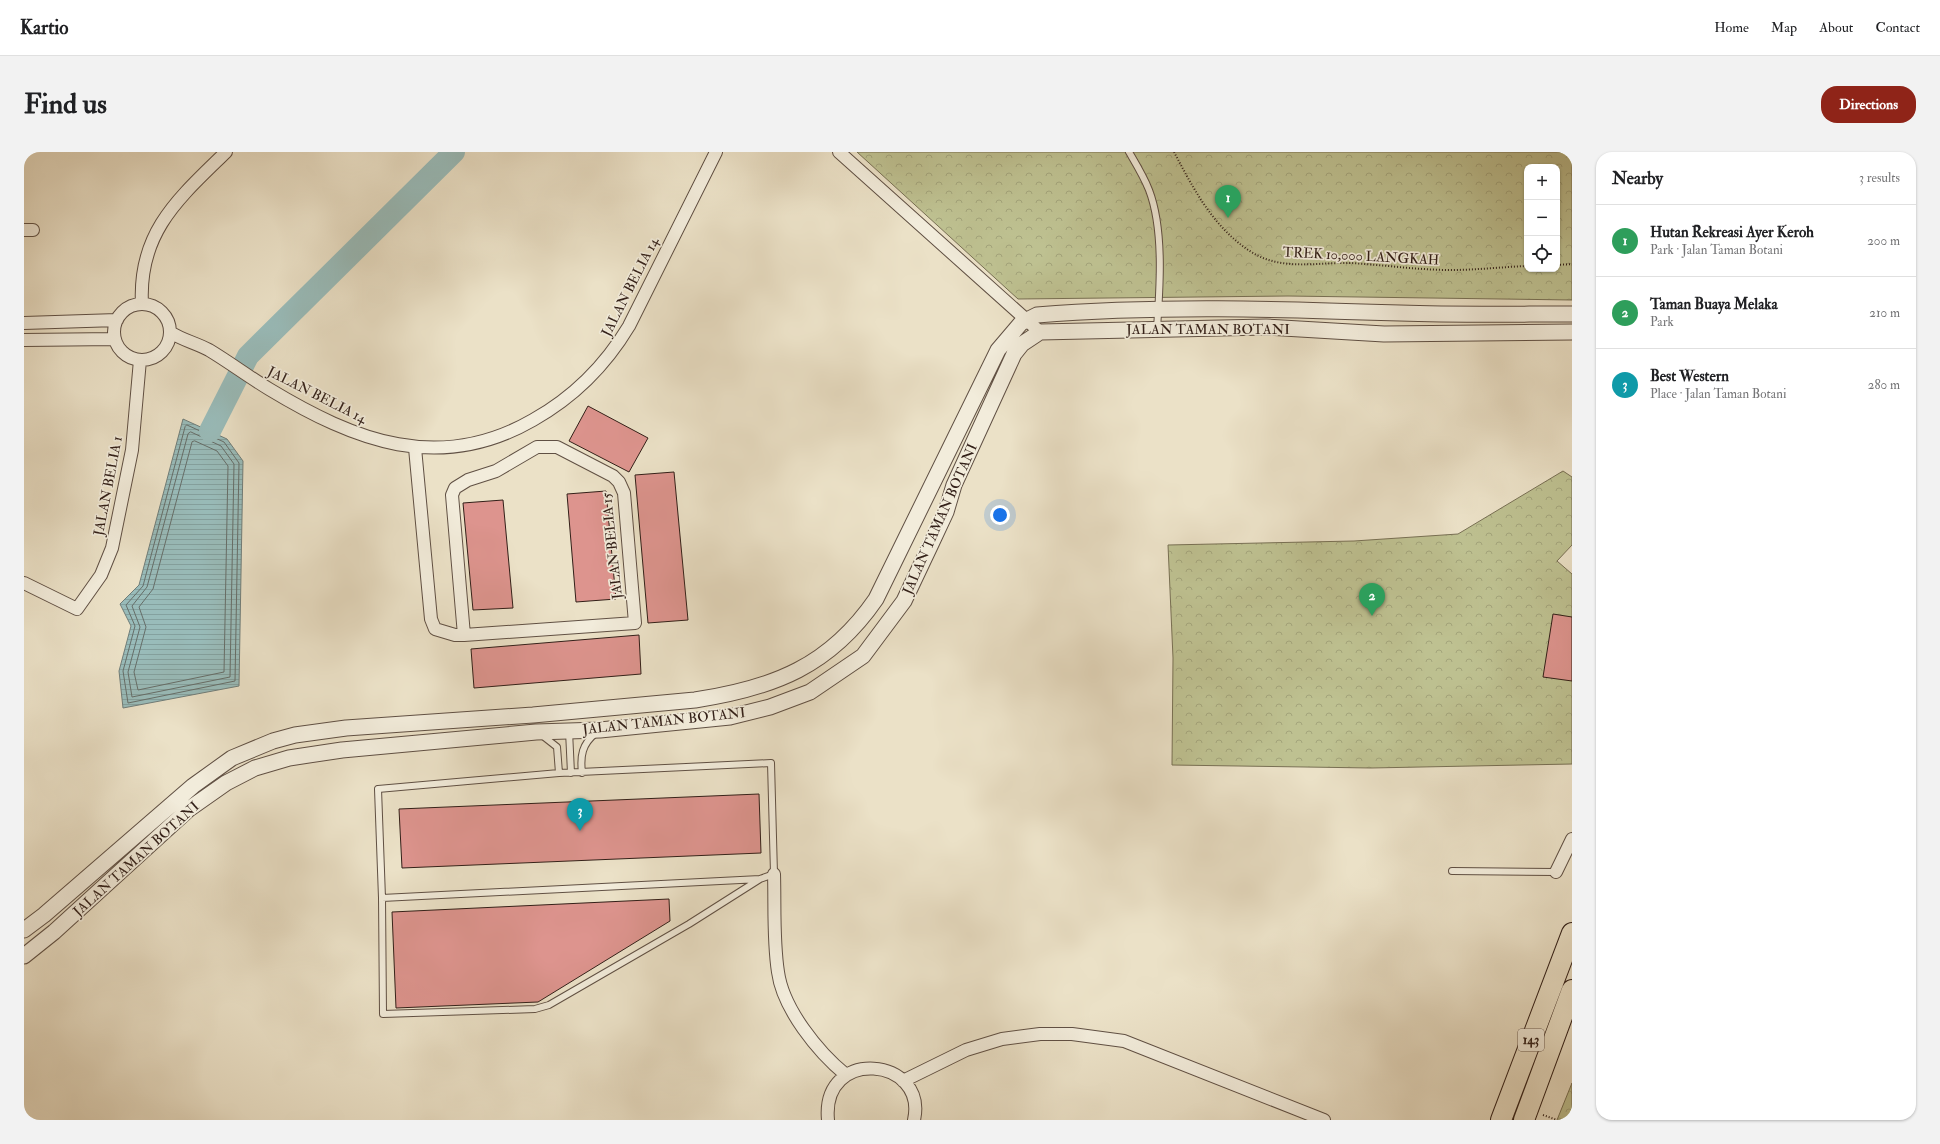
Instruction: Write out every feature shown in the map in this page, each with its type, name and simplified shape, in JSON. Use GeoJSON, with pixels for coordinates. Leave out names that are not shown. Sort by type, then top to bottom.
{"type":"FeatureCollection","features":[{"type":"Feature","properties":{"kind":"highway","name":"143"},"geometry":{"type":"LineString","coordinates":[[1501,1117],[1572,933]]}},
{"type":"Feature","properties":{"kind":"highway","name":"143"},"geometry":{"type":"LineString","coordinates":[[1524,1120],[1572,990]]}},
{"type":"Feature","properties":{"kind":"street"},"geometry":{"type":"LineString","coordinates":[[142,304],[141,286],[144,269],[153,238],[160,225],[178,199],[226,152]]}},
{"type":"Feature","properties":{"kind":"street","name":"JALAN BELIA 14"},"geometry":{"type":"LineString","coordinates":[[170,332],[208,349],[270,390],[356,434],[414,448],[451,448],[506,435],[546,413],[565,400],[584,384],[617,347],[716,152]]}},
{"type":"Feature","properties":{"kind":"street"},"geometry":{"type":"LineString","coordinates":[[839,152],[1040,332]]}},
{"type":"Feature","properties":{"kind":"street"},"geometry":{"type":"LineString","coordinates":[[142,304],[159,309],[169,323],[169,341],[158,355],[149,359],[140,360],[124,353],[115,339],[115,326],[117,320],[128,308],[142,304]]}},
{"type":"Feature","properties":{"kind":"street","name":"JALAN TAMAN BOTANI"},"geometry":{"type":"LineString","coordinates":[[24,930],[50,910],[193,786],[232,758],[253,748],[295,735],[321,731],[533,715],[721,696],[780,680],[826,654],[852,631],[876,599],[998,350],[1026,319],[1037,315],[1048,314],[1158,309],[1265,308],[1401,313],[1572,314]]}},
{"type":"Feature","properties":{"kind":"street"},"geometry":{"type":"LineString","coordinates":[[24,322],[117,320]]}},
{"type":"Feature","properties":{"kind":"street","name":"JALAN TAMAN BOTANI"},"geometry":{"type":"LineString","coordinates":[[24,956],[54,932],[189,809],[226,783],[255,768],[289,758],[342,750],[536,732],[600,730],[730,717],[770,707],[810,692],[863,656],[904,601],[946,512],[954,485],[1014,354],[1022,344],[1040,332],[1157,328],[1266,327],[1384,334],[1572,332]]}},
{"type":"Feature","properties":{"kind":"street"},"geometry":{"type":"LineString","coordinates":[[24,340],[115,339]]}},
{"type":"Feature","properties":{"kind":"street","name":"JALAN BELIA 1"},"geometry":{"type":"LineString","coordinates":[[24,583],[77,609],[101,575],[112,548],[132,450],[140,360]]}},
{"type":"Feature","properties":{"kind":"street","name":"JALAN BELIA 15"},"geometry":{"type":"LineString","coordinates":[[414,448],[431,619],[436,629],[455,635],[464,635],[635,623],[624,493],[620,482],[613,476],[557,447],[547,446],[537,447],[496,471],[468,480],[455,488],[452,496],[464,635]]}},
{"type":"Feature","properties":{"kind":"street"},"geometry":{"type":"LineString","coordinates":[[533,715],[554,720],[569,731]]}},
{"type":"Feature","properties":{"kind":"street"},"geometry":{"type":"LineString","coordinates":[[1556,872],[1572,839]]}},
{"type":"Feature","properties":{"kind":"street"},"geometry":{"type":"LineString","coordinates":[[774,874],[778,973],[788,1001],[806,1033],[832,1063],[846,1075]]}},
{"type":"Feature","properties":{"kind":"street"},"geometry":{"type":"LineString","coordinates":[[903,1081],[966,1050],[1002,1039],[1040,1034],[1096,1036],[1131,1044],[1324,1120]]}},
{"type":"Feature","properties":{"kind":"street"},"geometry":{"type":"LineString","coordinates":[[828,1120],[826,1108],[829,1096],[836,1084],[846,1075],[857,1069],[869,1067],[887,1071],[903,1081],[915,1104],[914,1120]]}},
{"type":"Feature","properties":{"kind":"lane"},"geometry":{"type":"LineString","coordinates":[[1129,152],[1149,190],[1157,217],[1159,245],[1157,328]]}},
{"type":"Feature","properties":{"kind":"lane"},"geometry":{"type":"LineString","coordinates":[[582,773],[581,754],[584,745],[587,740],[600,730]]}},
{"type":"Feature","properties":{"kind":"lane"},"geometry":{"type":"LineString","coordinates":[[569,731],[571,773]]}},
{"type":"Feature","properties":{"kind":"lane"},"geometry":{"type":"LineString","coordinates":[[536,732],[548,739],[557,747],[559,773]]}},
{"type":"Feature","properties":{"kind":"lane"},"geometry":{"type":"LineString","coordinates":[[771,763],[774,874],[760,879],[689,924],[549,1004],[535,1009],[383,1014],[382,898],[378,789],[559,773],[582,773],[771,763]]}},
{"type":"Feature","properties":{"kind":"lane"},"geometry":{"type":"LineString","coordinates":[[1452,871],[1556,872]]}},
{"type":"Feature","properties":{"kind":"lane"},"geometry":{"type":"LineString","coordinates":[[382,898],[760,879]]}},
{"type":"Feature","properties":{"kind":"path","name":"TREK 10,000 LANGKAH"},"geometry":{"type":"LineString","coordinates":[[1174,152],[1193,187],[1218,224],[1254,253],[1276,262],[1290,264],[1350,263],[1450,270],[1524,266]]}},
{"type":"Feature","properties":{"kind":"path"},"geometry":{"type":"LineString","coordinates":[[1560,265],[1572,264]]}},
{"type":"Feature","properties":{"kind":"green space"},"geometry":{"type":"Polygon","coordinates":[[[857,152],[1572,152],[1572,300],[1288,296],[1018,299],[857,152]]]}},
{"type":"Feature","properties":{"kind":"green space"},"geometry":{"type":"Polygon","coordinates":[[[1563,471],[1572,477],[1572,545],[1557,561],[1572,574],[1572,764],[1371,768],[1172,765],[1173,658],[1168,545],[1354,541],[1458,534],[1563,471]]]}},
{"type":"Feature","properties":{"kind":"green space"},"geometry":{"type":"Polygon","coordinates":[[[1572,1083],[1572,1120],[1557,1120],[1572,1083]]]}},
{"type":"Feature","properties":{"kind":"water"},"geometry":{"type":"Polygon","coordinates":[[[183,419],[227,439],[243,461],[239,686],[123,708],[119,671],[131,626],[120,604],[139,585],[183,419]]]}},
{"type":"Feature","properties":{"kind":"building"},"geometry":{"type":"Polygon","coordinates":[[[588,406],[648,438],[629,472],[569,441],[588,406]]]}},
{"type":"Feature","properties":{"kind":"building"},"geometry":{"type":"Polygon","coordinates":[[[674,472],[688,620],[648,623],[635,475],[674,472]]]}},
{"type":"Feature","properties":{"kind":"building"},"geometry":{"type":"Polygon","coordinates":[[[606,491],[616,599],[576,602],[567,494],[606,491]]]}},
{"type":"Feature","properties":{"kind":"building"},"geometry":{"type":"Polygon","coordinates":[[[503,500],[513,608],[473,610],[463,503],[503,500]]]}},
{"type":"Feature","properties":{"kind":"building"},"geometry":{"type":"Polygon","coordinates":[[[1553,614],[1572,617],[1572,681],[1543,677],[1553,614]]]}},
{"type":"Feature","properties":{"kind":"building"},"geometry":{"type":"Polygon","coordinates":[[[639,635],[641,674],[474,688],[471,649],[639,635]]]}},
{"type":"Feature","properties":{"kind":"building"},"geometry":{"type":"Polygon","coordinates":[[[759,794],[761,853],[402,868],[399,809],[759,794]]]}},
{"type":"Feature","properties":{"kind":"building"},"geometry":{"type":"Polygon","coordinates":[[[669,899],[670,921],[538,1002],[396,1008],[392,912],[669,899]]]}},
{"type":"Feature","properties":{"kind":"waterway"},"geometry":{"type":"LineString","coordinates":[[210,431],[248,356],[454,152]]}},
{"type":"Feature","properties":{"kind":"place","name":"Hutan Rekreasi Ayer Keroh"},"geometry":{"type":"Point","coordinates":[1228,218]}},
{"type":"Feature","properties":{"kind":"place","name":"Taman Buaya Melaka"},"geometry":{"type":"Point","coordinates":[1372,616]}},
{"type":"Feature","properties":{"kind":"place","name":"Best Western"},"geometry":{"type":"Point","coordinates":[580,831]}}]}
